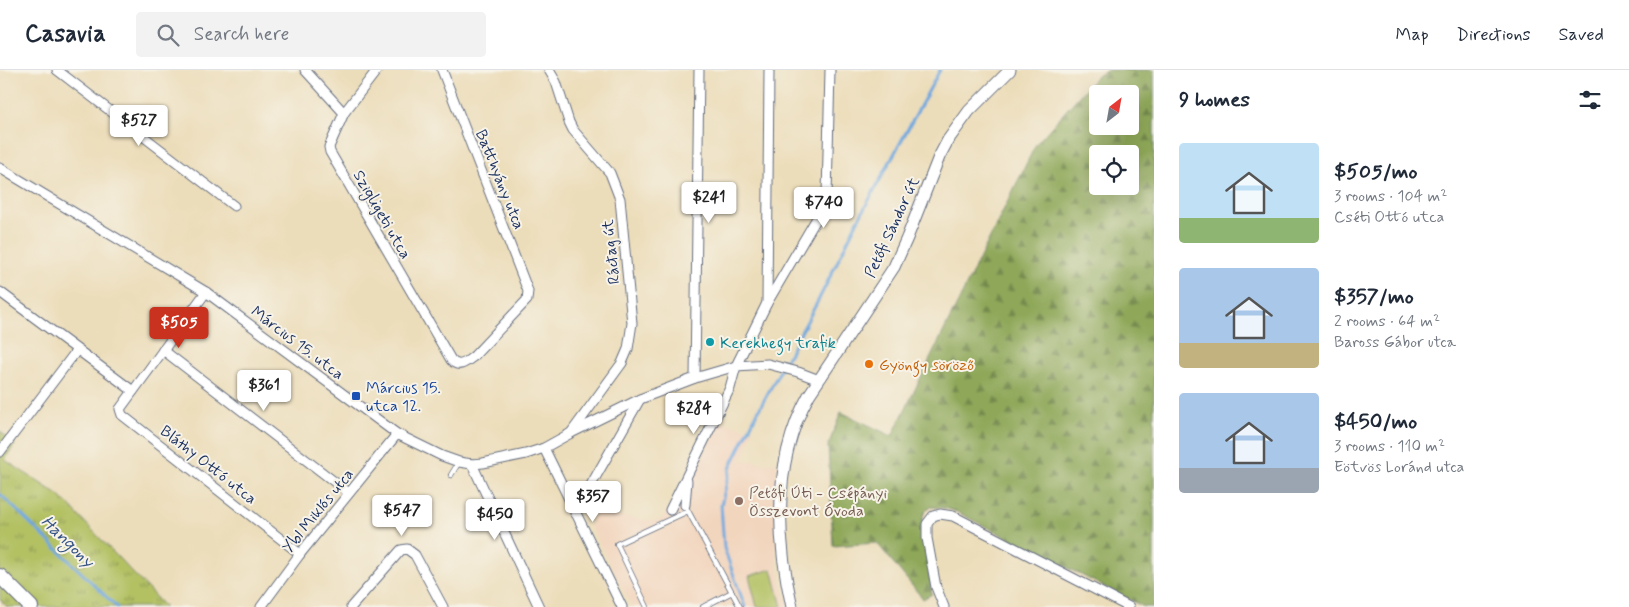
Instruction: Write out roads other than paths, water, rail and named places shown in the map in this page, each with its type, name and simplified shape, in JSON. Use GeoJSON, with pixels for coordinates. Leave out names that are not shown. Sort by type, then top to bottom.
{"type":"FeatureCollection","features":[{"type":"Feature","properties":{"kind":"main road"},"geometry":{"type":"LineString","coordinates":[[0,576],[31,607]]}},
{"type":"Feature","properties":{"kind":"street"},"geometry":{"type":"LineString","coordinates":[[57,70],[234,206]]}},
{"type":"Feature","properties":{"kind":"street"},"geometry":{"type":"LineString","coordinates":[[305,70],[344,113]]}},
{"type":"Feature","properties":{"kind":"street","name":"Szigligeti utca"},"geometry":{"type":"LineString","coordinates":[[376,70],[344,113],[329,147],[330,152],[451,360],[454,364],[464,364]]}},
{"type":"Feature","properties":{"kind":"street","name":"Batthyány utca"},"geometry":{"type":"LineString","coordinates":[[442,70],[528,291],[527,300],[474,356],[464,364]]}},
{"type":"Feature","properties":{"kind":"street","name":"Ráctag út"},"geometry":{"type":"LineString","coordinates":[[549,70],[556,82],[573,130],[610,173],[620,199],[632,323],[628,349],[622,363],[571,433]]}},
{"type":"Feature","properties":{"kind":"street"},"geometry":{"type":"LineString","coordinates":[[695,378],[699,70]]}},
{"type":"Feature","properties":{"kind":"street"},"geometry":{"type":"LineString","coordinates":[[767,303],[769,70]]}},
{"type":"Feature","properties":{"kind":"street"},"geometry":{"type":"LineString","coordinates":[[670,510],[730,388],[736,366],[767,303],[821,211],[826,195],[830,70]]}},
{"type":"Feature","properties":{"kind":"street","name":"Petőfi Sándor út"},"geometry":{"type":"LineString","coordinates":[[792,607],[785,564],[782,525],[783,467],[789,440],[797,417],[819,380],[894,267],[938,157],[948,140],[969,111],[1010,70]]}},
{"type":"Feature","properties":{"kind":"street","name":"Március 15. utca"},"geometry":{"type":"LineString","coordinates":[[0,168],[206,292],[397,434],[442,456],[459,462],[472,464],[509,458],[544,448],[640,399],[695,378],[736,366],[760,364],[775,366],[819,380]]}},
{"type":"Feature","properties":{"kind":"street"},"geometry":{"type":"LineString","coordinates":[[0,292],[133,391],[206,292]]}},
{"type":"Feature","properties":{"kind":"street"},"geometry":{"type":"LineString","coordinates":[[0,452],[77,350]]}},
{"type":"Feature","properties":{"kind":"street"},"geometry":{"type":"LineString","coordinates":[[163,350],[349,493]]}},
{"type":"Feature","properties":{"kind":"street","name":"Bláthy Ottó utca"},"geometry":{"type":"LineString","coordinates":[[133,391],[120,409],[122,415],[300,554]]}},
{"type":"Feature","properties":{"kind":"street"},"geometry":{"type":"LineString","coordinates":[[575,513],[640,399]]}},
{"type":"Feature","properties":{"kind":"street","name":"Ybl Miklós utca"},"geometry":{"type":"LineString","coordinates":[[262,607],[300,554],[397,434]]}},
{"type":"Feature","properties":{"kind":"street"},"geometry":{"type":"LineString","coordinates":[[544,448],[622,607]]}},
{"type":"Feature","properties":{"kind":"street"},"geometry":{"type":"LineString","coordinates":[[472,464],[539,607]]}},
{"type":"Feature","properties":{"kind":"street"},"geometry":{"type":"LineString","coordinates":[[687,476],[687,508]]}},
{"type":"Feature","properties":{"kind":"street"},"geometry":{"type":"LineString","coordinates":[[944,607],[936,588],[927,538],[927,524],[933,516],[940,514],[954,516],[1129,607]]}},
{"type":"Feature","properties":{"kind":"street"},"geometry":{"type":"LineString","coordinates":[[351,607],[401,550],[407,548],[412,550],[419,560],[443,607]]}},
{"type":"Feature","properties":{"kind":"lane"},"geometry":{"type":"LineString","coordinates":[[451,475],[459,462]]}},
{"type":"Feature","properties":{"kind":"lane"},"geometry":{"type":"LineString","coordinates":[[647,607],[616,544],[663,522],[687,508],[740,607]]}},
{"type":"Feature","properties":{"kind":"lane"},"geometry":{"type":"LineString","coordinates":[[663,522],[670,510]]}},
{"type":"Feature","properties":{"kind":"lane"},"geometry":{"type":"LineString","coordinates":[[702,607],[732,592]]}},
{"type":"Feature","properties":{"kind":"waterway"},"geometry":{"type":"LineString","coordinates":[[745,607],[724,548],[721,505],[731,466],[756,415],[818,301],[857,222],[940,70]]}},
{"type":"Feature","properties":{"kind":"waterway","name":"Hangony"},"geometry":{"type":"LineString","coordinates":[[0,494],[117,607]]}},
{"type":"Feature","properties":{"kind":"place","name":"Kerekhegy trafik"},"geometry":{"type":"Point","coordinates":[710,342]}},
{"type":"Feature","properties":{"kind":"place","name":"Gyöngy söröző"},"geometry":{"type":"Point","coordinates":[869,364]}},
{"type":"Feature","properties":{"kind":"place","name":"Március 15. utca 12."},"geometry":{"type":"Point","coordinates":[356,396]}},
{"type":"Feature","properties":{"kind":"place","name":"Petőfi Úti - Csépányi Összevont Óvoda"},"geometry":{"type":"Point","coordinates":[739,501]}}]}
